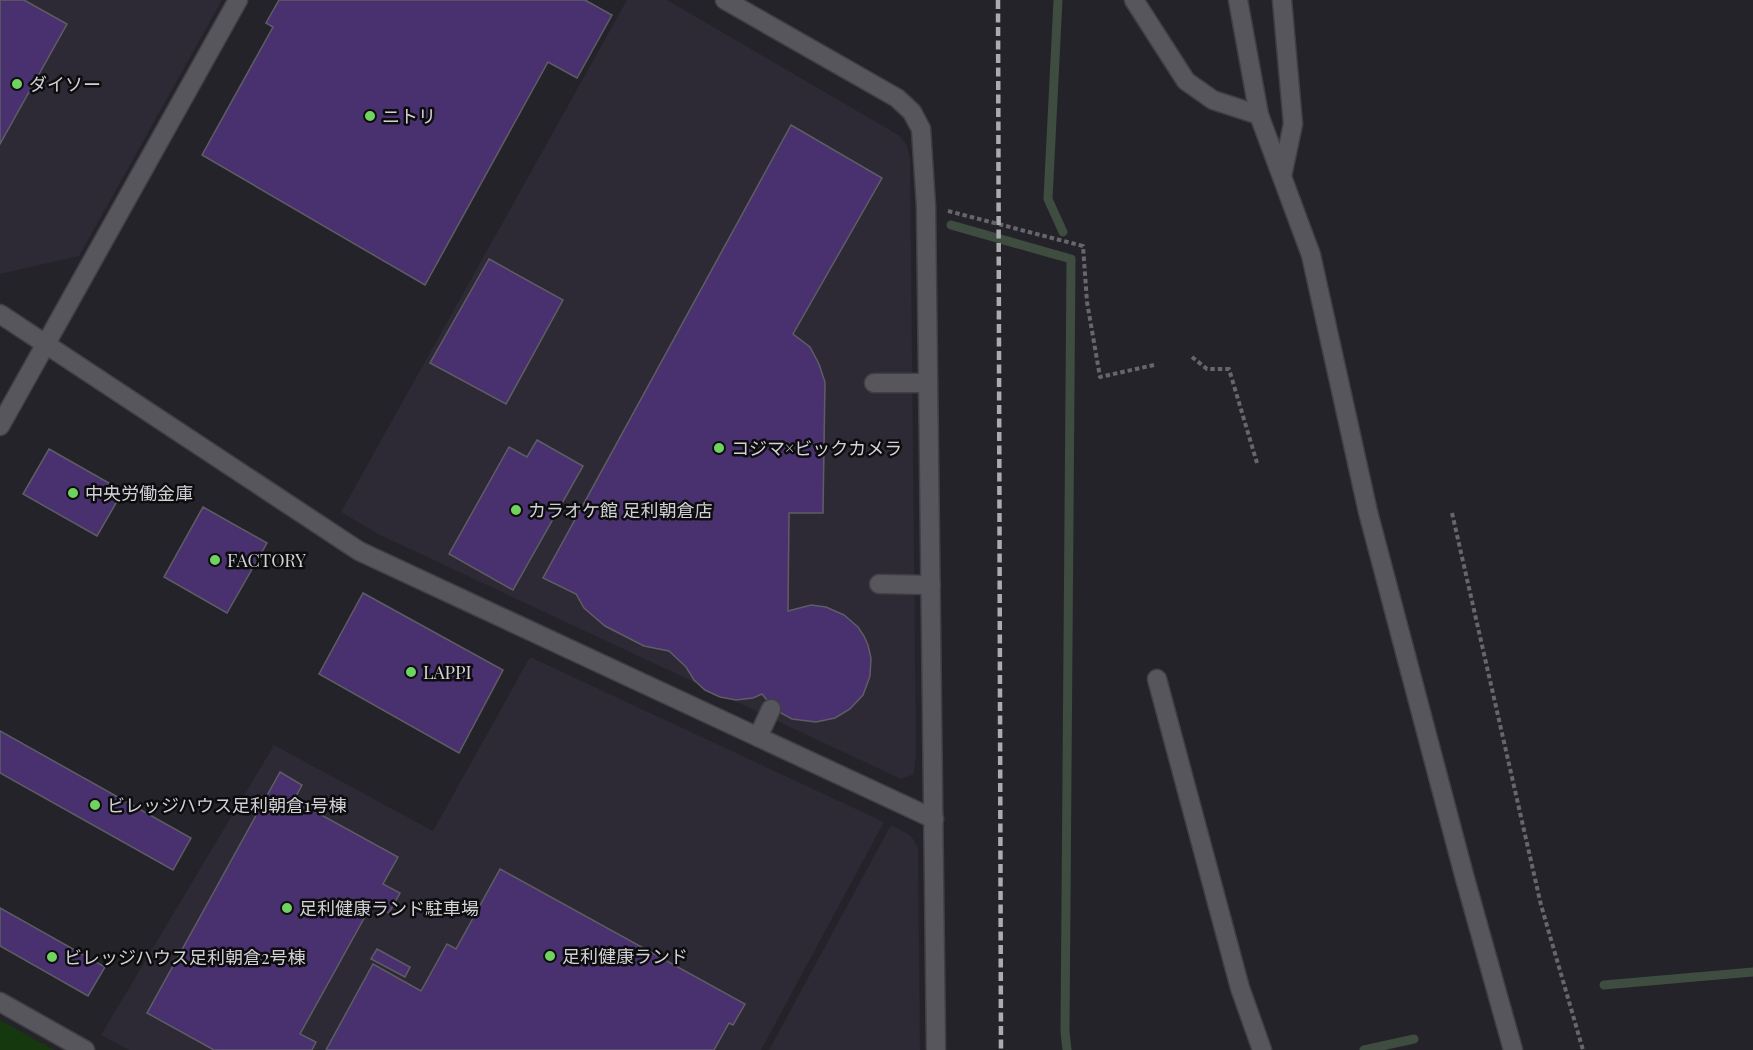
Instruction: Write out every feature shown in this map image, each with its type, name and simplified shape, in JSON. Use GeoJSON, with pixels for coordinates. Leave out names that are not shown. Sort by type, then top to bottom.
{"type":"FeatureCollection","features":[{"type":"Feature","properties":{"kind":"street"},"geometry":{"type":"LineString","coordinates":[[0,426],[237,0]]}},
{"type":"Feature","properties":{"kind":"street"},"geometry":{"type":"LineString","coordinates":[[725,0],[897,98],[912,112],[921,129],[927,206],[936,1050]]}},
{"type":"Feature","properties":{"kind":"street"},"geometry":{"type":"LineString","coordinates":[[1134,0],[1186,81],[1213,99],[1259,115]]}},
{"type":"Feature","properties":{"kind":"street"},"geometry":{"type":"LineString","coordinates":[[1238,0],[1259,115],[1311,255],[1368,512],[1513,1050]]}},
{"type":"Feature","properties":{"kind":"street"},"geometry":{"type":"LineString","coordinates":[[1282,0],[1293,123],[1282,176]]}},
{"type":"Feature","properties":{"kind":"street"},"geometry":{"type":"LineString","coordinates":[[0,314],[359,551],[934,819]]}},
{"type":"Feature","properties":{"kind":"street"},"geometry":{"type":"LineString","coordinates":[[874,383],[928,383]]}},
{"type":"Feature","properties":{"kind":"street"},"geometry":{"type":"LineString","coordinates":[[879,584],[931,585]]}},
{"type":"Feature","properties":{"kind":"street"},"geometry":{"type":"LineString","coordinates":[[1157,679],[1240,988],[1262,1050]]}},
{"type":"Feature","properties":{"kind":"street"},"geometry":{"type":"LineString","coordinates":[[758,737],[771,709]]}},
{"type":"Feature","properties":{"kind":"street"},"geometry":{"type":"LineString","coordinates":[[0,1002],[86,1050]]}},
{"type":"Feature","properties":{"kind":"path"},"geometry":{"type":"LineString","coordinates":[[927,206],[1083,246],[1086,302],[1100,377],[1154,365]]}},
{"type":"Feature","properties":{"kind":"path"},"geometry":{"type":"LineString","coordinates":[[1192,357],[1207,369],[1229,369],[1257,463]]}},
{"type":"Feature","properties":{"kind":"path"},"geometry":{"type":"LineString","coordinates":[[1452,513],[1541,905],[1583,1050]]}},
{"type":"Feature","properties":{"kind":"shaded area"},"geometry":{"type":"Polygon","coordinates":[[[0,0],[222,0],[79,256],[0,274],[0,0]]]}},
{"type":"Feature","properties":{"kind":"shaded area"},"geometry":{"type":"Polygon","coordinates":[[[627,0],[667,0],[900,136],[906,144],[910,156],[916,754],[914,774],[901,779],[378,534],[341,512],[627,0]]]}},
{"type":"Feature","properties":{"kind":"shaded area"},"geometry":{"type":"Polygon","coordinates":[[[530,657],[884,822],[761,1050],[129,1050],[101,1035],[274,745],[433,831],[530,657]]]}},
{"type":"Feature","properties":{"kind":"shaded area"},"geometry":{"type":"Polygon","coordinates":[[[891,825],[908,834],[918,849],[920,1050],[769,1050],[891,825]]]}},
{"type":"Feature","properties":{"kind":"green space"},"geometry":{"type":"Polygon","coordinates":[[[0,1020],[54,1050],[0,1050],[0,1020]]]}},
{"type":"Feature","properties":{"kind":"building","name":"ダイソー"},"geometry":{"type":"Polygon","coordinates":[[[0,0],[24,0],[67,24],[0,144],[0,0]]]}},
{"type":"Feature","properties":{"kind":"building","name":"ニトリ"},"geometry":{"type":"Polygon","coordinates":[[[279,0],[585,0],[612,15],[577,78],[548,62],[425,285],[202,155],[273,27],[266,23],[279,0]]]}},
{"type":"Feature","properties":{"kind":"building","name":"コジマ×ビックカメラ"},"geometry":{"type":"Polygon","coordinates":[[[791,125],[882,178],[793,334],[810,347],[825,382],[823,513],[789,513],[788,611],[811,605],[826,607],[844,615],[858,627],[864,636],[871,658],[870,676],[863,695],[850,709],[835,718],[816,722],[792,719],[779,712],[762,694],[753,698],[736,700],[720,697],[705,690],[669,651],[644,646],[605,626],[584,608],[576,594],[543,578],[791,125]]]}},
{"type":"Feature","properties":{"kind":"building"},"geometry":{"type":"Polygon","coordinates":[[[489,259],[563,300],[506,404],[430,363],[489,259]]]}},
{"type":"Feature","properties":{"kind":"building","name":"カラオケ館 足利朝倉店"},"geometry":{"type":"Polygon","coordinates":[[[537,440],[583,466],[513,590],[449,554],[509,447],[527,457],[537,440]]]}},
{"type":"Feature","properties":{"kind":"building","name":"中央労働金庫"},"geometry":{"type":"Polygon","coordinates":[[[49,449],[123,491],[97,536],[23,494],[49,449]]]}},
{"type":"Feature","properties":{"kind":"building","name":"FACTORY"},"geometry":{"type":"Polygon","coordinates":[[[203,507],[267,543],[227,613],[164,577],[203,507]]]}},
{"type":"Feature","properties":{"kind":"building","name":"LAPPI"},"geometry":{"type":"Polygon","coordinates":[[[363,593],[503,670],[459,753],[319,674],[363,593]]]}},
{"type":"Feature","properties":{"kind":"building","name":"ビレッジハウス足利朝倉1号棟"},"geometry":{"type":"Polygon","coordinates":[[[0,731],[191,838],[173,870],[0,773],[0,731]]]}},
{"type":"Feature","properties":{"kind":"building","name":"足利健康ランド駐車場"},"geometry":{"type":"Polygon","coordinates":[[[280,772],[302,785],[294,800],[398,857],[383,884],[400,893],[389,913],[372,904],[300,1034],[316,1042],[312,1050],[214,1050],[147,1013],[280,772]]]}},
{"type":"Feature","properties":{"kind":"building","name":"足利健康ランド"},"geometry":{"type":"Polygon","coordinates":[[[500,869],[745,1004],[733,1025],[729,1023],[714,1050],[326,1050],[373,964],[421,991],[447,944],[456,949],[500,869]]]}},
{"type":"Feature","properties":{"kind":"building","name":"ビレッジハウス足利朝倉2号棟"},"geometry":{"type":"Polygon","coordinates":[[[0,908],[105,967],[88,996],[0,946],[0,908]]]}},
{"type":"Feature","properties":{"kind":"building"},"geometry":{"type":"Polygon","coordinates":[[[377,949],[410,967],[405,977],[371,959],[377,949]]]}},
{"type":"Feature","properties":{"kind":"waterway"},"geometry":{"type":"LineString","coordinates":[[1058,0],[1048,199],[1063,232]]}},
{"type":"Feature","properties":{"kind":"waterway"},"geometry":{"type":"LineString","coordinates":[[951,225],[1071,259],[1065,1032],[1067,1050]]}},
{"type":"Feature","properties":{"kind":"waterway"},"geometry":{"type":"LineString","coordinates":[[1604,985],[1753,972]]}},
{"type":"Feature","properties":{"kind":"waterway"},"geometry":{"type":"LineString","coordinates":[[1364,1050],[1414,1039]]}},
{"type":"Feature","properties":{"kind":"railway"},"geometry":{"type":"LineString","coordinates":[[998,0],[1001,1050]]}},
{"type":"Feature","properties":{"kind":"place","name":"ダイソー"},"geometry":{"type":"Point","coordinates":[17,84]}},
{"type":"Feature","properties":{"kind":"place","name":"ニトリ"},"geometry":{"type":"Point","coordinates":[370,116]}},
{"type":"Feature","properties":{"kind":"place","name":"コジマ×ビックカメラ"},"geometry":{"type":"Point","coordinates":[719,448]}},
{"type":"Feature","properties":{"kind":"place","name":"中央労働金庫"},"geometry":{"type":"Point","coordinates":[73,493]}},
{"type":"Feature","properties":{"kind":"place","name":"カラオケ館 足利朝倉店"},"geometry":{"type":"Point","coordinates":[516,510]}},
{"type":"Feature","properties":{"kind":"place","name":"FACTORY"},"geometry":{"type":"Point","coordinates":[215,560]}},
{"type":"Feature","properties":{"kind":"place","name":"LAPPI"},"geometry":{"type":"Point","coordinates":[411,672]}},
{"type":"Feature","properties":{"kind":"place","name":"ビレッジハウス足利朝倉1号棟"},"geometry":{"type":"Point","coordinates":[95,805]}},
{"type":"Feature","properties":{"kind":"place","name":"足利健康ランド駐車場"},"geometry":{"type":"Point","coordinates":[287,908]}},
{"type":"Feature","properties":{"kind":"place","name":"足利健康ランド"},"geometry":{"type":"Point","coordinates":[550,956]}},
{"type":"Feature","properties":{"kind":"place","name":"ビレッジハウス足利朝倉2号棟"},"geometry":{"type":"Point","coordinates":[52,957]}}]}
